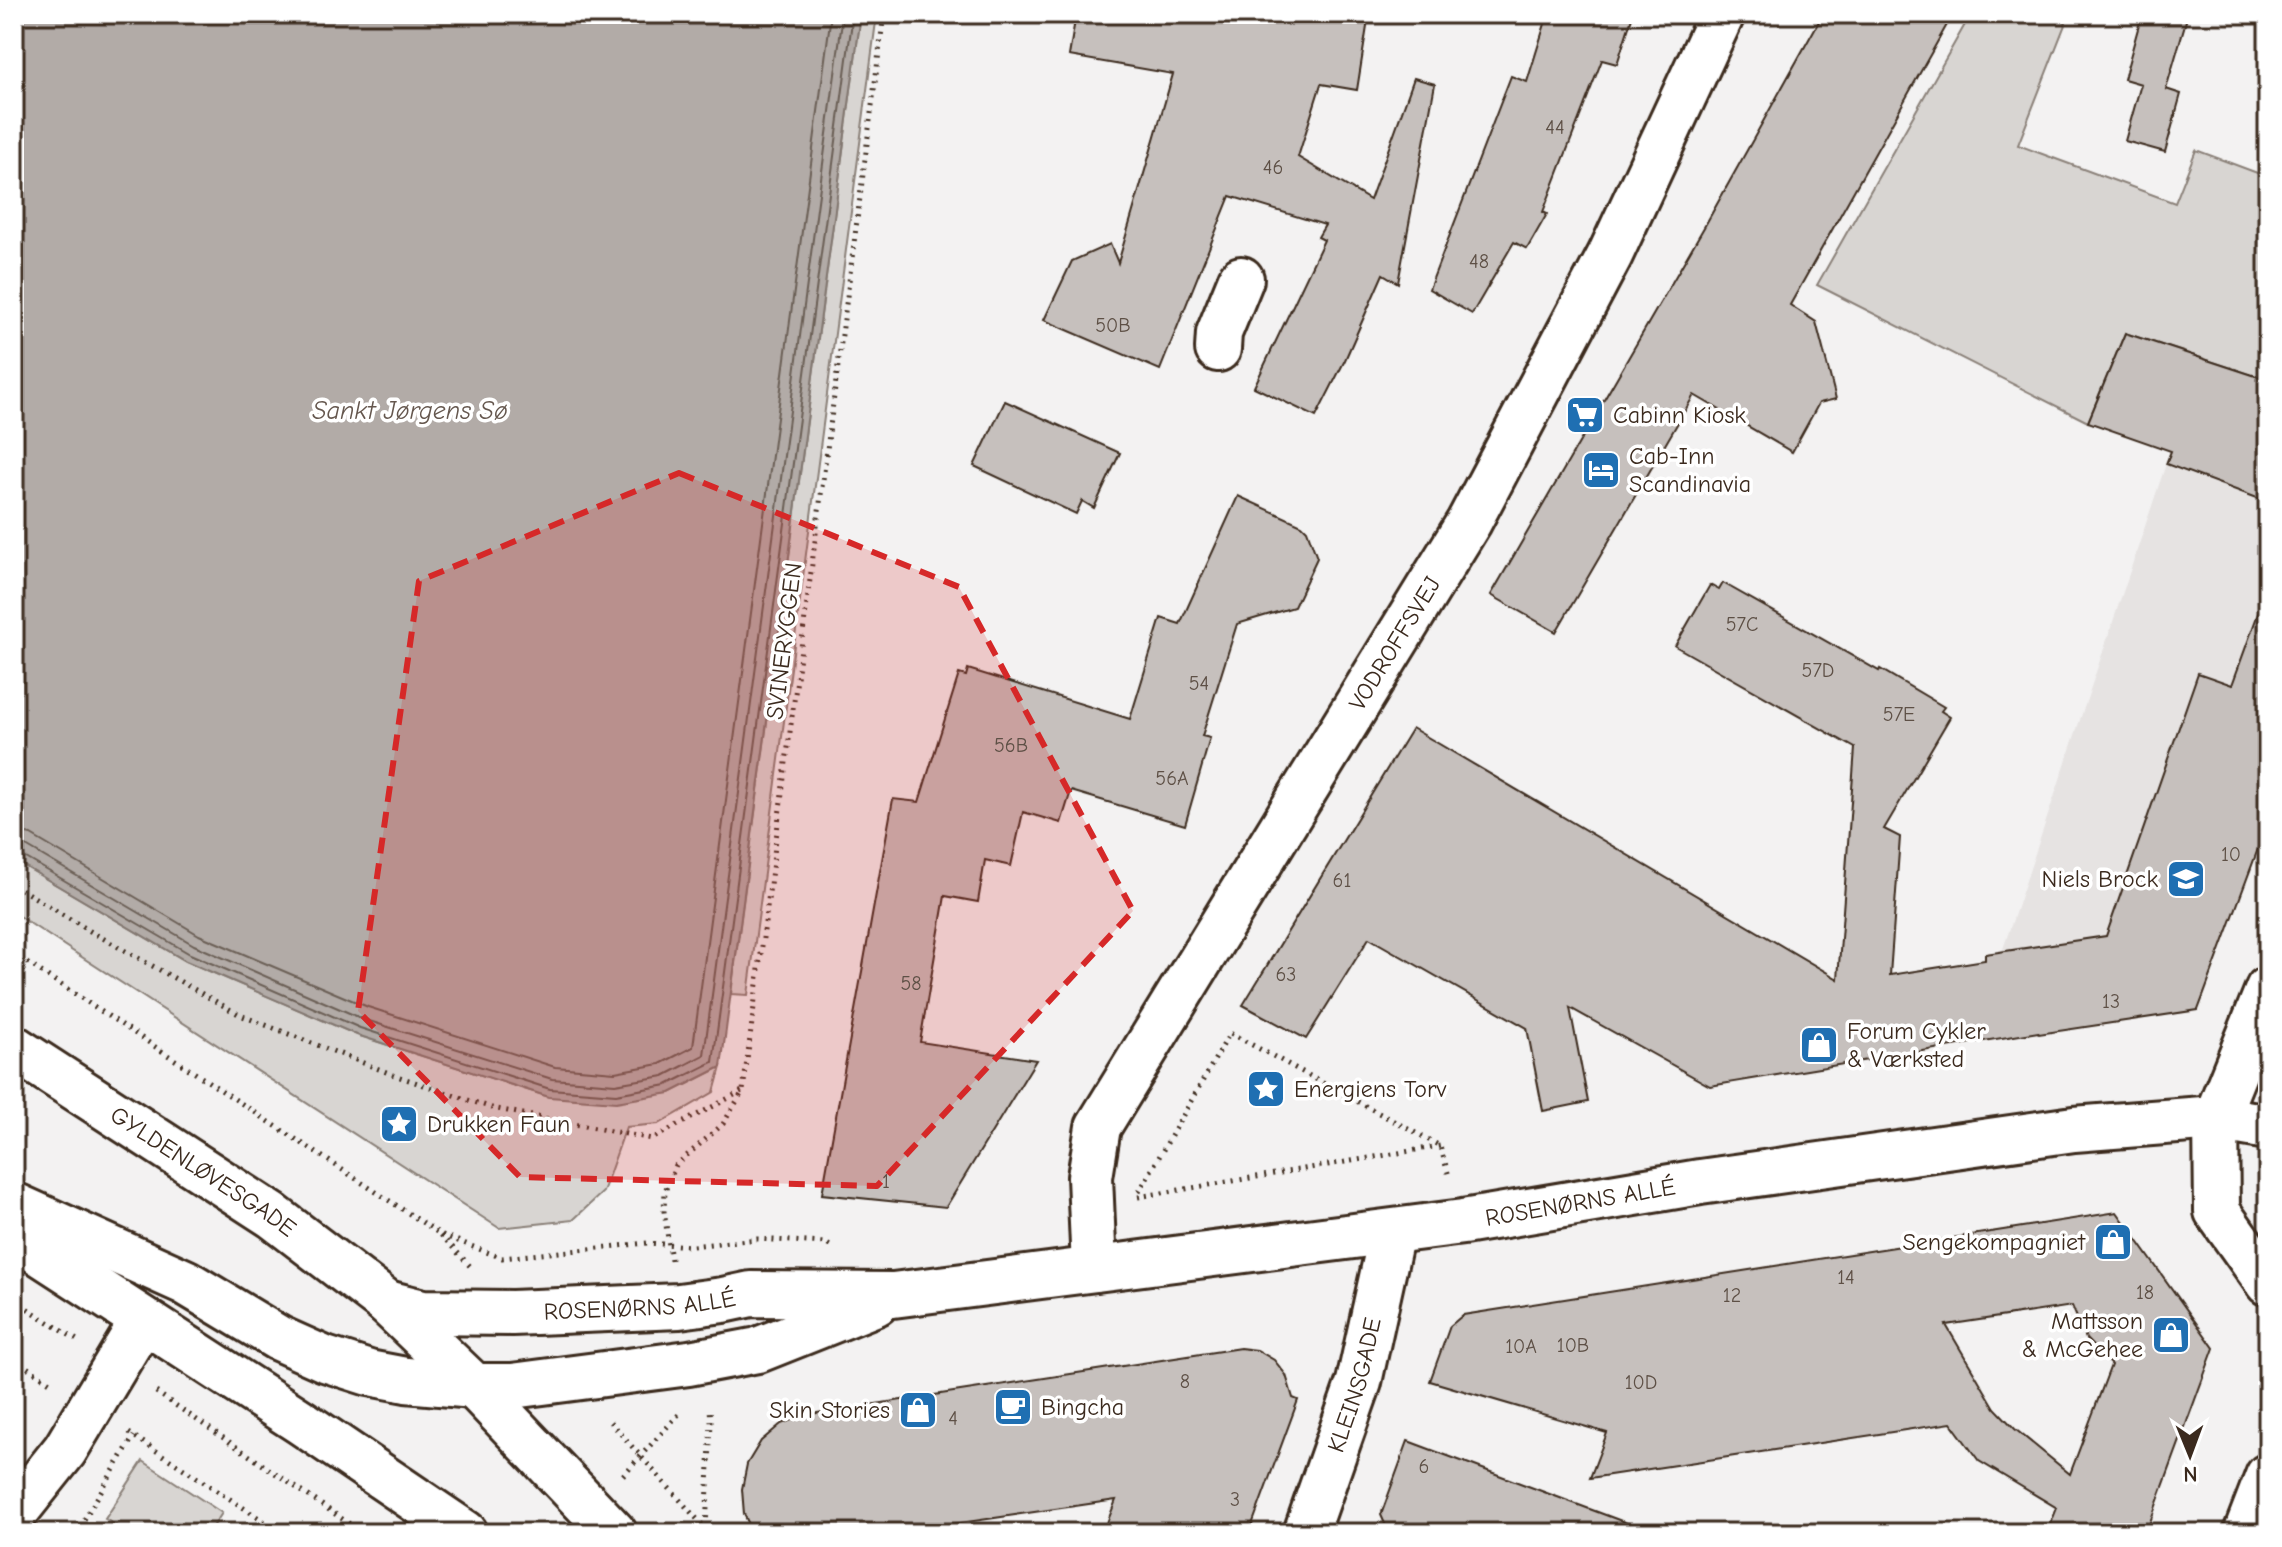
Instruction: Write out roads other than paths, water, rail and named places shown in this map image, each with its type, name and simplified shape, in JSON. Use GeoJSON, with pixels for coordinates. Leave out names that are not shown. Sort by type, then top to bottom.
{"type":"FeatureCollection","features":[{"type":"Feature","properties":{"kind":"street","name":"VODROFFSVEJ"},"geometry":{"type":"LineString","coordinates":[[1094,1269],[1090,1177],[1098,1127],[1469,522],[1610,255],[1722,14]]}},
{"type":"Feature","properties":{"kind":"street"},"geometry":{"type":"LineString","coordinates":[[1218,349],[1219,333],[1241,279]]}},
{"type":"Feature","properties":{"kind":"street"},"geometry":{"type":"LineString","coordinates":[[2268,989],[2216,1118],[2217,1211],[2268,1283]]}},
{"type":"Feature","properties":{"kind":"street","name":"GYLDENLØVESGADE"},"geometry":{"type":"LineString","coordinates":[[14,1048],[273,1216],[387,1303],[474,1386],[603,1521]]}},
{"type":"Feature","properties":{"kind":"street"},"geometry":{"type":"LineString","coordinates":[[14,1080],[151,1137]]}},
{"type":"Feature","properties":{"kind":"street","name":"ROSENØRNS ALLÉ"},"geometry":{"type":"LineString","coordinates":[[387,1303],[423,1312],[526,1313],[679,1306],[751,1294],[893,1295],[1392,1232],[1700,1182],[2074,1129],[2216,1118],[2268,1127]]}},
{"type":"Feature","properties":{"kind":"street","name":"ROSENØRNS ALLÉ"},"geometry":{"type":"LineString","coordinates":[[14,1205],[185,1282],[278,1338],[325,1359],[369,1373],[406,1380],[512,1386],[689,1363],[758,1350],[893,1295]]}},
{"type":"Feature","properties":{"kind":"street","name":"KLEINSGADE"},"geometry":{"type":"LineString","coordinates":[[1306,1533],[1359,1382],[1392,1232]]}},
{"type":"Feature","properties":{"kind":"street"},"geometry":{"type":"LineString","coordinates":[[14,1236],[301,1422],[465,1533]]}},
{"type":"Feature","properties":{"kind":"street"},"geometry":{"type":"LineString","coordinates":[[14,1514],[65,1450],[143,1320]]}},
{"type":"Feature","properties":{"kind":"street"},"geometry":{"type":"LineString","coordinates":[[2246,1533],[2268,1476]]}},
{"type":"Feature","properties":{"kind":"water","name":"Sankt Jørgens Sø"},"geometry":{"type":"Polygon","coordinates":[[[14,14],[861,14],[721,1067],[670,1093],[616,1102],[549,1097],[357,1035],[186,961],[14,860],[14,14]]]}},
{"type":"Feature","properties":{"kind":"place","name":"Cabinn Kiosk"},"geometry":{"type":"Point","coordinates":[1585,415]}},
{"type":"Feature","properties":{"kind":"place","name":"Cab-Inn Scandinavia"},"geometry":{"type":"Point","coordinates":[1601,470]}},
{"type":"Feature","properties":{"kind":"place","name":"Niels Brock"},"geometry":{"type":"Point","coordinates":[2186,879]}},
{"type":"Feature","properties":{"kind":"place","name":"Forum Cykler & Værksted"},"geometry":{"type":"Point","coordinates":[1819,1045]}},
{"type":"Feature","properties":{"kind":"place","name":"Energiens Torv"},"geometry":{"type":"Point","coordinates":[1266,1089]}},
{"type":"Feature","properties":{"kind":"place","name":"Drukken Faun"},"geometry":{"type":"Point","coordinates":[399,1124]}},
{"type":"Feature","properties":{"kind":"place","name":"Sengekompagniet"},"geometry":{"type":"Point","coordinates":[2113,1242]}},
{"type":"Feature","properties":{"kind":"place","name":"Mattsson & McGehee"},"geometry":{"type":"Point","coordinates":[2171,1335]}},
{"type":"Feature","properties":{"kind":"place","name":"Bingcha"},"geometry":{"type":"Point","coordinates":[1013,1407]}},
{"type":"Feature","properties":{"kind":"place","name":"Skin Stories"},"geometry":{"type":"Point","coordinates":[918,1410]}}]}
